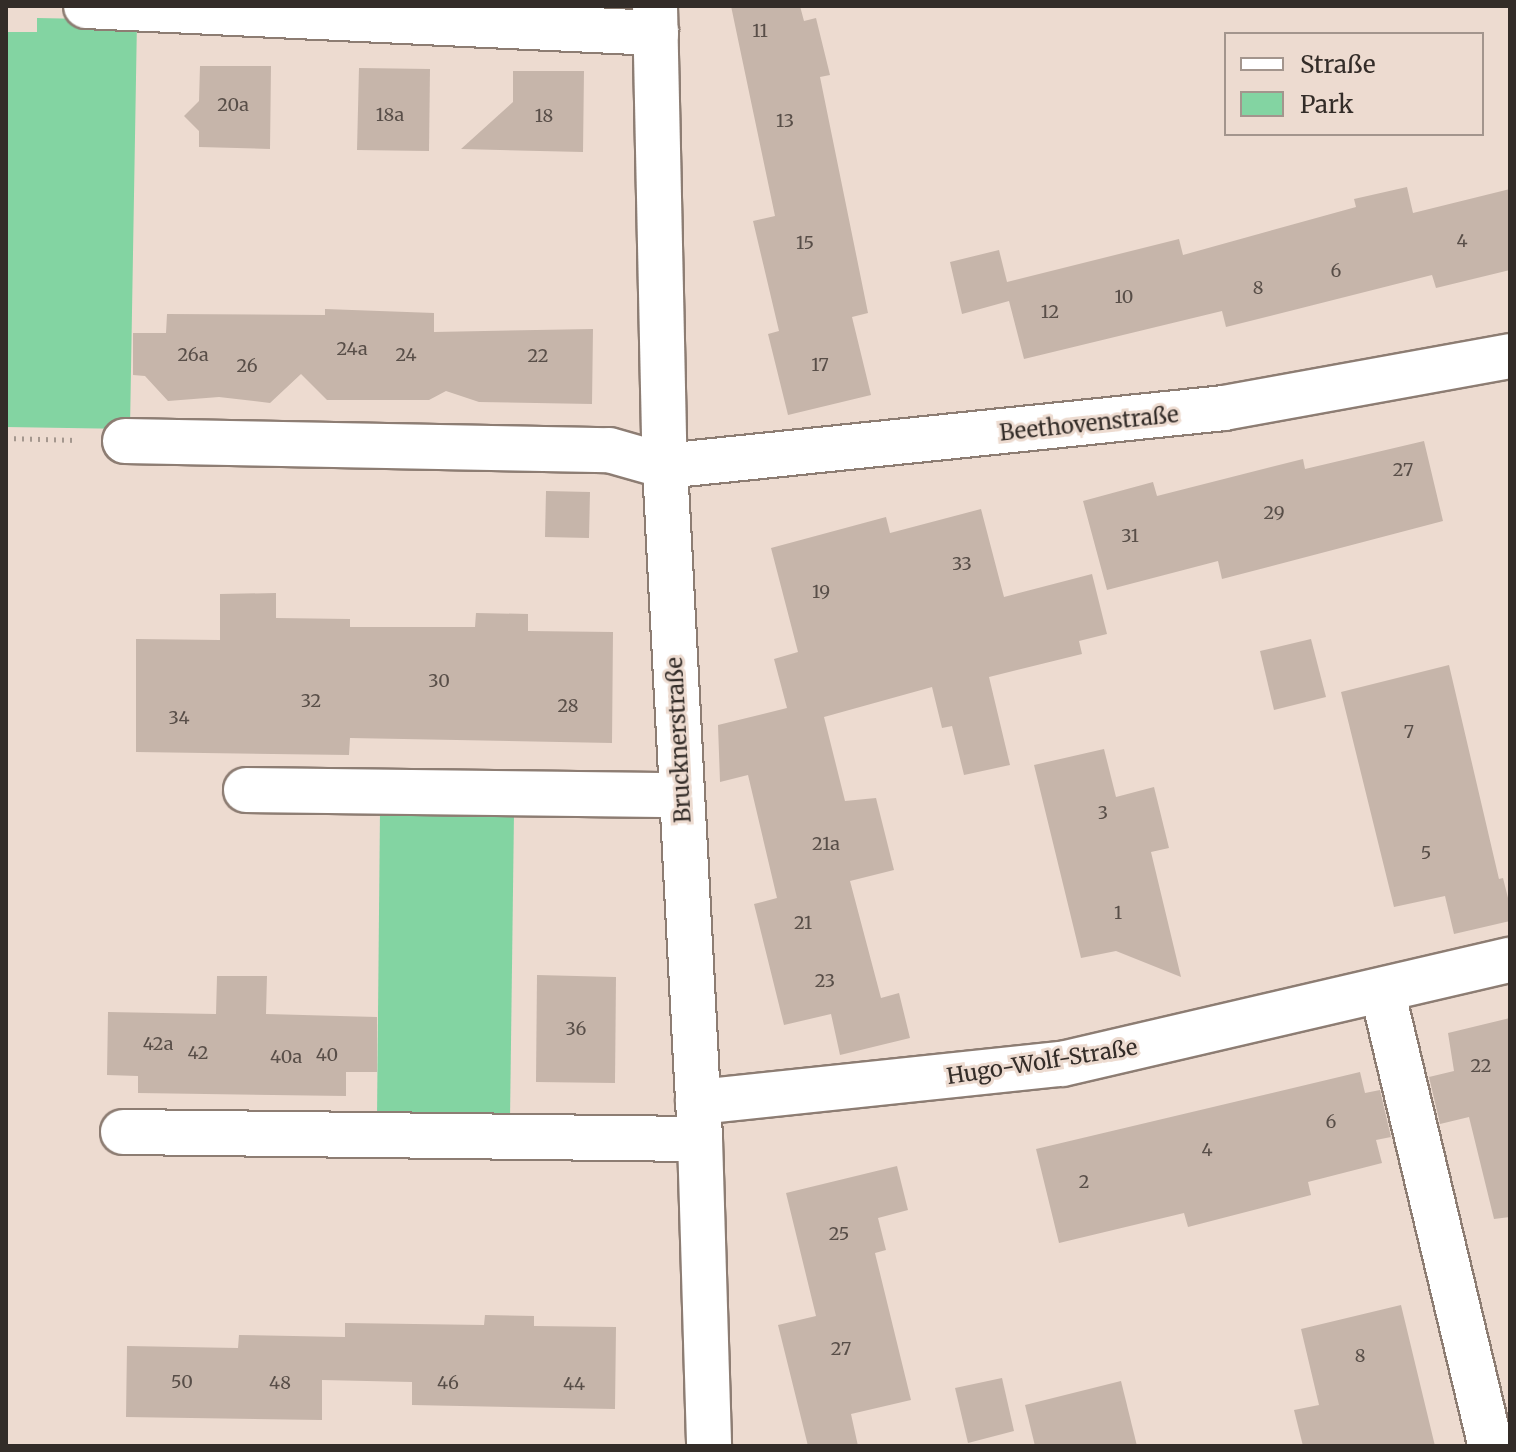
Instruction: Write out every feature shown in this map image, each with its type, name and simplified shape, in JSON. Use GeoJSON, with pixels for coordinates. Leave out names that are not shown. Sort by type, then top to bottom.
{"type":"FeatureCollection","features":[{"type":"Feature","properties":{"kind":"street","name":"Brucknerstraße"},"geometry":{"type":"LineString","coordinates":[[86,6],[656,20],[665,466],[699,1121],[709,1446]]}},
{"type":"Feature","properties":{"kind":"street","name":"Beethovenstraße"},"geometry":{"type":"LineString","coordinates":[[665,466],[1195,412],[1510,356]]}},
{"type":"Feature","properties":{"kind":"street"},"geometry":{"type":"LineString","coordinates":[[125,441],[609,450],[665,466]]}},
{"type":"Feature","properties":{"kind":"street"},"geometry":{"type":"LineString","coordinates":[[246,790],[681,795]]}},
{"type":"Feature","properties":{"kind":"street","name":"Hugo-Wolf-Straße"},"geometry":{"type":"LineString","coordinates":[[123,1132],[699,1121],[1062,1064],[1510,960]]}},
{"type":"Feature","properties":{"kind":"street"},"geometry":{"type":"LineString","coordinates":[[1382,990],[1491,1446]]}},
{"type":"Feature","properties":{"kind":"path"},"geometry":{"type":"LineString","coordinates":[[6,438],[125,441]]}},
{"type":"Feature","properties":{"kind":"green space"},"geometry":{"type":"Polygon","coordinates":[[[37,18],[137,20],[130,429],[6,427],[6,32],[37,32],[37,18]]]}},
{"type":"Feature","properties":{"kind":"green space"},"geometry":{"type":"Polygon","coordinates":[[[380,810],[514,813],[510,1120],[377,1118],[380,810]]]}},
{"type":"Feature","properties":{"kind":"building"},"geometry":{"type":"Polygon","coordinates":[[[731,6],[800,6],[804,21],[816,18],[830,75],[820,77],[868,313],[852,317],[871,395],[788,415],[768,334],[779,331],[753,221],[775,216],[731,6]]]}},
{"type":"Feature","properties":{"kind":"building"},"geometry":{"type":"Polygon","coordinates":[[[200,66],[271,66],[270,149],[199,147],[199,131],[184,116],[199,101],[200,66]]]}},
{"type":"Feature","properties":{"kind":"building"},"geometry":{"type":"Polygon","coordinates":[[[359,68],[430,69],[429,151],[357,150],[359,68]]]}},
{"type":"Feature","properties":{"kind":"building"},"geometry":{"type":"Polygon","coordinates":[[[513,71],[584,71],[583,152],[461,149],[513,102],[513,71]]]}},
{"type":"Feature","properties":{"kind":"building"},"geometry":{"type":"Polygon","coordinates":[[[1407,187],[1413,213],[1510,189],[1510,270],[1436,288],[1432,275],[1226,327],[1222,311],[1024,359],[1009,301],[962,314],[950,262],[999,250],[1007,282],[1179,239],[1183,255],[1356,207],[1354,199],[1407,187]]]}},
{"type":"Feature","properties":{"kind":"building"},"geometry":{"type":"Polygon","coordinates":[[[325,309],[434,313],[434,332],[593,329],[592,404],[479,402],[446,391],[429,400],[327,400],[301,374],[270,403],[219,397],[168,401],[145,376],[133,375],[133,333],[166,333],[167,314],[325,315],[325,309]]]}},
{"type":"Feature","properties":{"kind":"building"},"geometry":{"type":"Polygon","coordinates":[[[1424,441],[1443,521],[1222,579],[1218,561],[1107,590],[1083,501],[1153,482],[1157,496],[1303,459],[1305,469],[1424,441]]]}},
{"type":"Feature","properties":{"kind":"building"},"geometry":{"type":"Polygon","coordinates":[[[546,491],[590,492],[589,538],[545,537],[546,491]]]}},
{"type":"Feature","properties":{"kind":"building"},"geometry":{"type":"Polygon","coordinates":[[[981,509],[1004,597],[1092,574],[1107,634],[1079,641],[1082,654],[989,677],[1010,765],[964,775],[952,726],[942,728],[932,687],[824,717],[845,801],[876,798],[894,870],[850,881],[881,998],[899,993],[910,1038],[840,1055],[831,1014],[784,1025],[754,904],[777,898],[748,775],[720,782],[718,725],[787,708],[774,659],[798,652],[771,548],[886,517],[890,533],[981,509]]]}},
{"type":"Feature","properties":{"kind":"building"},"geometry":{"type":"Polygon","coordinates":[[[276,593],[276,618],[350,619],[350,627],[475,627],[476,613],[528,614],[528,631],[613,632],[612,743],[350,738],[349,755],[136,752],[136,639],[220,640],[220,594],[276,593]]]}},
{"type":"Feature","properties":{"kind":"building"},"geometry":{"type":"Polygon","coordinates":[[[1311,639],[1326,697],[1274,710],[1260,651],[1311,639]]]}},
{"type":"Feature","properties":{"kind":"building"},"geometry":{"type":"Polygon","coordinates":[[[1449,665],[1499,879],[1503,878],[1510,906],[1510,921],[1454,934],[1445,896],[1394,907],[1341,692],[1449,665]]]}},
{"type":"Feature","properties":{"kind":"building"},"geometry":{"type":"Polygon","coordinates":[[[1104,749],[1116,797],[1154,787],[1169,848],[1151,852],[1181,977],[1116,951],[1081,958],[1034,765],[1104,749]]]}},
{"type":"Feature","properties":{"kind":"building"},"geometry":{"type":"Polygon","coordinates":[[[537,975],[616,977],[615,1083],[536,1082],[537,975]]]}},
{"type":"Feature","properties":{"kind":"building"},"geometry":{"type":"Polygon","coordinates":[[[217,976],[267,976],[266,1014],[377,1017],[377,1072],[346,1072],[346,1096],[138,1093],[138,1076],[107,1075],[108,1012],[216,1014],[217,976]]]}},
{"type":"Feature","properties":{"kind":"building"},"geometry":{"type":"Polygon","coordinates":[[[1510,1018],[1510,1217],[1494,1219],[1469,1117],[1440,1124],[1429,1077],[1454,1071],[1448,1033],[1510,1018]]]}},
{"type":"Feature","properties":{"kind":"building"},"geometry":{"type":"Polygon","coordinates":[[[1360,1072],[1365,1093],[1380,1090],[1391,1137],[1376,1140],[1382,1163],[1308,1182],[1311,1195],[1188,1227],[1184,1213],[1059,1243],[1036,1149],[1360,1072]]]}},
{"type":"Feature","properties":{"kind":"building"},"geometry":{"type":"Polygon","coordinates":[[[897,1166],[908,1210],[878,1218],[886,1250],[875,1253],[911,1400],[851,1414],[858,1446],[808,1446],[778,1325],[816,1316],[786,1193],[897,1166]]]}},
{"type":"Feature","properties":{"kind":"building"},"geometry":{"type":"Polygon","coordinates":[[[1401,1305],[1435,1446],[1303,1446],[1294,1410],[1319,1405],[1301,1329],[1401,1305]]]}},
{"type":"Feature","properties":{"kind":"building"},"geometry":{"type":"Polygon","coordinates":[[[485,1315],[534,1316],[534,1326],[616,1327],[615,1409],[412,1405],[412,1382],[322,1380],[322,1420],[126,1417],[127,1346],[238,1348],[239,1335],[345,1337],[345,1323],[484,1325],[485,1315]]]}},
{"type":"Feature","properties":{"kind":"building"},"geometry":{"type":"Polygon","coordinates":[[[1002,1378],[1014,1431],[968,1443],[955,1388],[1002,1378]]]}},
{"type":"Feature","properties":{"kind":"building"},"geometry":{"type":"Polygon","coordinates":[[[1121,1381],[1137,1446],[1035,1446],[1025,1405],[1121,1381]]]}}]}
